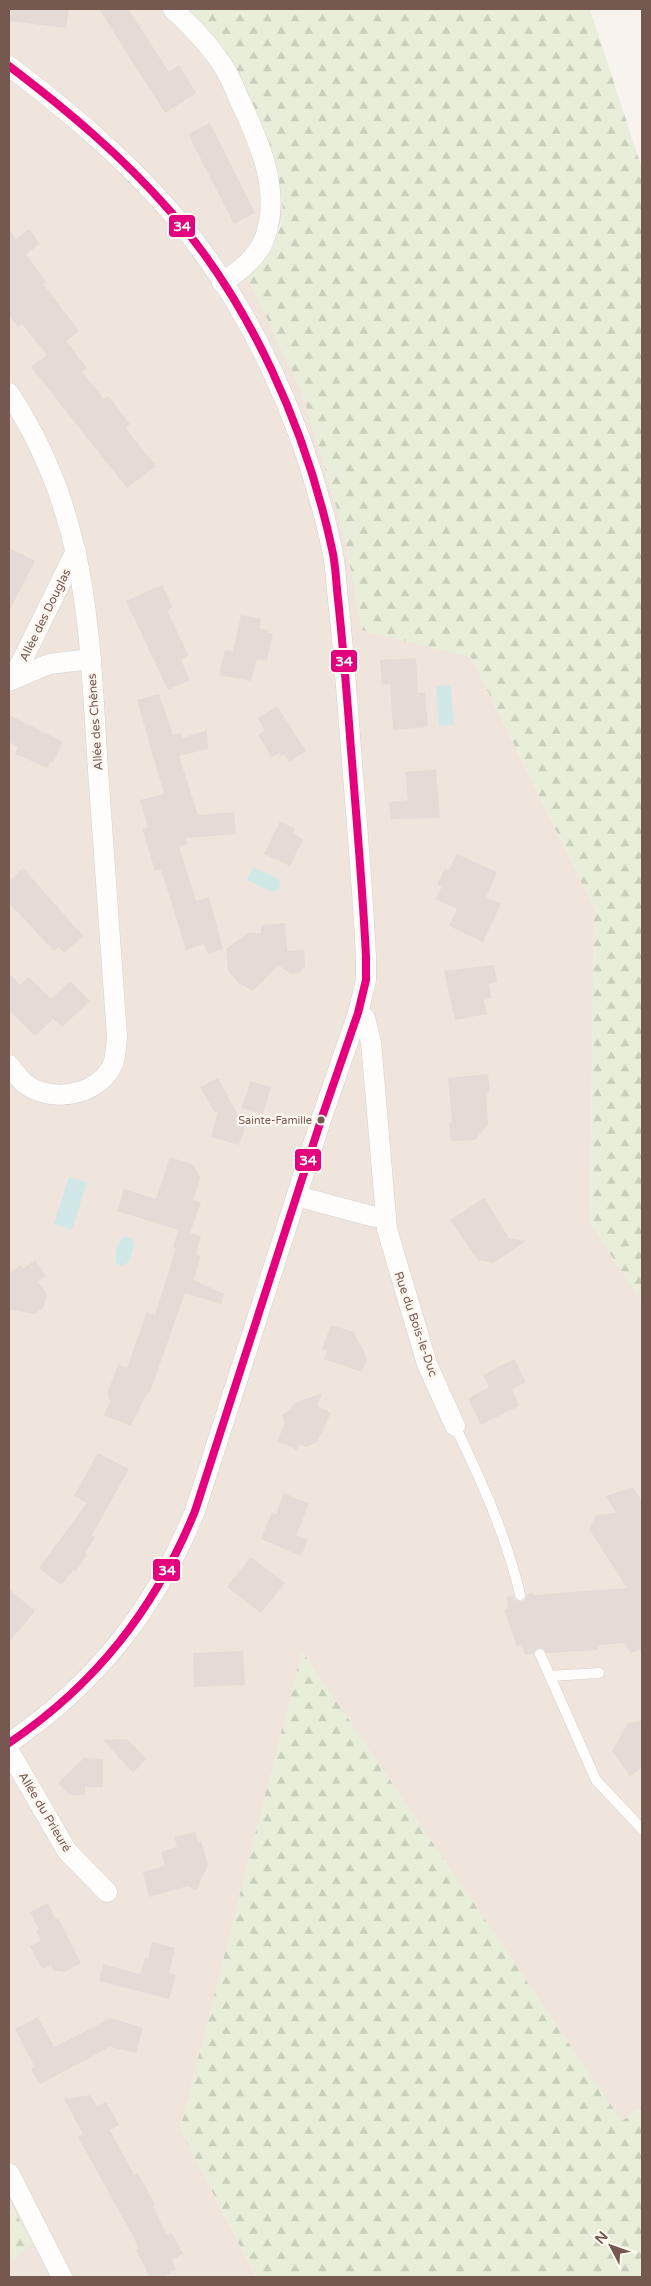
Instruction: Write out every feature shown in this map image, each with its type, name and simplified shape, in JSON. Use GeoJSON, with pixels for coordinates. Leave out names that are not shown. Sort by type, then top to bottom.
{"type":"FeatureCollection","features":[{"type":"Feature","properties":{"kind":"street"},"geometry":{"type":"LineString","coordinates":[[173,9],[195,30],[225,69],[255,132],[271,191],[270,211],[264,239],[248,264],[222,283]]}},
{"type":"Feature","properties":{"kind":"street"},"geometry":{"type":"LineString","coordinates":[[9,66],[65,109],[129,167],[171,212],[201,251],[260,347],[297,430],[312,469],[333,553],[343,644],[365,929],[366,980],[358,1012],[195,1511],[167,1573],[131,1629],[99,1666],[58,1706],[9,1743]]}},
{"type":"Feature","properties":{"kind":"street","name":"Allée des Chênes"},"geometry":{"type":"LineString","coordinates":[[9,393],[34,434],[62,499],[83,583],[91,658],[117,1037],[113,1065],[102,1079],[86,1090],[58,1095],[39,1091],[24,1083],[9,1065]]}},
{"type":"Feature","properties":{"kind":"street","name":"Allée des Douglas"},"geometry":{"type":"LineString","coordinates":[[11,680],[76,551]]}},
{"type":"Feature","properties":{"kind":"street","name":"Allée des Douglas"},"geometry":{"type":"LineString","coordinates":[[11,680],[48,664],[91,658]]}},
{"type":"Feature","properties":{"kind":"street","name":"Rue du Bois-le-Duc"},"geometry":{"type":"LineString","coordinates":[[358,1012],[365,1018],[371,1042],[386,1218],[394,1256],[427,1364],[455,1426]]}},
{"type":"Feature","properties":{"kind":"street"},"geometry":{"type":"LineString","coordinates":[[297,1196],[370,1216],[386,1218]]}},
{"type":"Feature","properties":{"kind":"street","name":"Allée du Prieuré"},"geometry":{"type":"LineString","coordinates":[[9,1750],[67,1851],[107,1892]]}},
{"type":"Feature","properties":{"kind":"street"},"geometry":{"type":"LineString","coordinates":[[9,2173],[62,2277]]}},
{"type":"Feature","properties":{"kind":"lane"},"geometry":{"type":"LineString","coordinates":[[455,1426],[475,1469],[514,1567],[520,1595]]}},
{"type":"Feature","properties":{"kind":"lane"},"geometry":{"type":"LineString","coordinates":[[540,1654],[596,1780],[642,1829]]}},
{"type":"Feature","properties":{"kind":"lane"},"geometry":{"type":"LineString","coordinates":[[550,1676],[599,1673]]}},
{"type":"Feature","properties":{"kind":"shaded area"},"geometry":{"type":"Polygon","coordinates":[[[9,9],[187,9],[201,22],[248,90],[276,177],[284,212],[273,246],[248,279],[301,389],[344,533],[362,630],[471,657],[594,908],[590,1223],[642,1302],[642,2107],[622,2121],[180,2129],[256,2277],[9,2277],[9,9]]]}},
{"type":"Feature","properties":{"kind":"shaded area"},"geometry":{"type":"Polygon","coordinates":[[[451,685],[454,725],[439,726],[436,686],[451,685]]]}},
{"type":"Feature","properties":{"kind":"shaded area"},"geometry":{"type":"Polygon","coordinates":[[[253,867],[279,879],[280,885],[278,890],[272,892],[247,880],[253,867]]]}},
{"type":"Feature","properties":{"kind":"shaded area"},"geometry":{"type":"Polygon","coordinates":[[[69,1177],[87,1182],[72,1230],[54,1224],[69,1177]]]}},
{"type":"Feature","properties":{"kind":"shaded area"},"geometry":{"type":"Polygon","coordinates":[[[125,1236],[131,1238],[134,1245],[130,1261],[122,1266],[116,1263],[115,1256],[118,1244],[125,1236]]]}},
{"type":"Feature","properties":{"kind":"green space"},"geometry":{"type":"Polygon","coordinates":[[[187,9],[590,9],[642,169],[642,1302],[590,1223],[594,908],[471,657],[362,630],[344,533],[301,389],[248,279],[273,246],[280,228],[284,212],[276,177],[248,90],[201,22],[187,9]]]}},
{"type":"Feature","properties":{"kind":"green space"},"geometry":{"type":"Polygon","coordinates":[[[302,1651],[622,2121],[642,2107],[642,2277],[256,2277],[180,2129],[302,1651]]]}},
{"type":"Feature","properties":{"kind":"green space"},"geometry":{"type":"Polygon","coordinates":[[[9,2202],[33,2243],[9,2264],[9,2202]]]}},
{"type":"Feature","properties":{"kind":"building"},"geometry":{"type":"Polygon","coordinates":[[[9,9],[69,9],[66,28],[9,21],[9,9]]]}},
{"type":"Feature","properties":{"kind":"building"},"geometry":{"type":"Polygon","coordinates":[[[99,9],[128,9],[169,72],[179,65],[196,93],[165,113],[99,9]]]}},
{"type":"Feature","properties":{"kind":"building"},"geometry":{"type":"Polygon","coordinates":[[[210,123],[255,213],[234,224],[188,134],[210,123]]]}},
{"type":"Feature","properties":{"kind":"building"},"geometry":{"type":"Polygon","coordinates":[[[9,229],[16,239],[29,229],[40,244],[26,254],[46,282],[43,284],[79,331],[66,341],[87,368],[82,372],[104,399],[108,396],[130,424],[125,428],[156,466],[127,488],[31,367],[47,355],[22,324],[18,327],[9,316],[9,229]]]}},
{"type":"Feature","properties":{"kind":"building"},"geometry":{"type":"Polygon","coordinates":[[[9,548],[35,561],[9,611],[9,548]]]}},
{"type":"Feature","properties":{"kind":"building"},"geometry":{"type":"Polygon","coordinates":[[[162,585],[173,607],[167,610],[188,655],[181,660],[190,680],[168,690],[126,601],[162,585]]]}},
{"type":"Feature","properties":{"kind":"building"},"geometry":{"type":"Polygon","coordinates":[[[241,615],[261,619],[259,628],[269,630],[268,633],[273,633],[267,661],[257,659],[251,681],[219,675],[225,650],[233,651],[241,615]]]}},
{"type":"Feature","properties":{"kind":"building"},"geometry":{"type":"Polygon","coordinates":[[[416,658],[418,693],[425,693],[428,727],[393,730],[390,684],[382,685],[380,660],[416,658]]]}},
{"type":"Feature","properties":{"kind":"building"},"geometry":{"type":"Polygon","coordinates":[[[159,694],[173,735],[181,733],[182,738],[207,730],[208,749],[179,756],[198,815],[234,812],[236,834],[185,838],[188,844],[179,846],[196,901],[209,897],[223,949],[208,954],[204,944],[186,950],[161,869],[155,871],[142,828],[148,827],[140,800],[164,794],[137,700],[159,694]]]}},
{"type":"Feature","properties":{"kind":"building"},"geometry":{"type":"Polygon","coordinates":[[[277,706],[306,751],[289,762],[284,754],[281,756],[279,753],[272,758],[258,735],[265,731],[258,718],[277,706]]]}},
{"type":"Feature","properties":{"kind":"building"},"geometry":{"type":"Polygon","coordinates":[[[9,715],[63,742],[53,763],[50,762],[48,768],[15,754],[18,747],[9,742],[9,715]]]}},
{"type":"Feature","properties":{"kind":"building"},"geometry":{"type":"Polygon","coordinates":[[[436,769],[440,818],[391,819],[389,802],[408,800],[405,772],[436,769]]]}},
{"type":"Feature","properties":{"kind":"building"},"geometry":{"type":"Polygon","coordinates":[[[280,821],[295,829],[293,833],[303,839],[290,866],[264,854],[280,821]]]}},
{"type":"Feature","properties":{"kind":"building"},"geometry":{"type":"Polygon","coordinates":[[[457,854],[497,872],[486,897],[501,904],[483,942],[449,926],[457,909],[435,899],[442,887],[437,885],[445,868],[449,870],[457,854]]]}},
{"type":"Feature","properties":{"kind":"building"},"geometry":{"type":"Polygon","coordinates":[[[23,868],[83,936],[64,953],[59,947],[54,951],[9,903],[9,881],[23,868]]]}},
{"type":"Feature","properties":{"kind":"building"},"geometry":{"type":"Polygon","coordinates":[[[285,923],[287,951],[304,950],[305,966],[299,973],[291,974],[278,965],[253,991],[239,983],[228,971],[226,949],[248,933],[261,933],[261,925],[285,923]]]}},
{"type":"Feature","properties":{"kind":"building"},"geometry":{"type":"Polygon","coordinates":[[[494,965],[497,982],[489,984],[491,998],[484,1000],[487,1014],[455,1020],[444,971],[494,965]]]}},
{"type":"Feature","properties":{"kind":"building"},"geometry":{"type":"Polygon","coordinates":[[[9,973],[20,985],[29,977],[51,999],[70,981],[90,1001],[62,1027],[53,1019],[35,1036],[9,1010],[9,973]]]}},
{"type":"Feature","properties":{"kind":"building"},"geometry":{"type":"Polygon","coordinates":[[[488,1074],[490,1092],[486,1093],[488,1124],[475,1140],[451,1141],[449,1122],[452,1122],[448,1078],[488,1074]]]}},
{"type":"Feature","properties":{"kind":"building"},"geometry":{"type":"Polygon","coordinates":[[[218,1078],[245,1128],[239,1145],[211,1137],[218,1112],[215,1113],[200,1087],[218,1078]]]}},
{"type":"Feature","properties":{"kind":"building"},"geometry":{"type":"Polygon","coordinates":[[[251,1081],[271,1087],[263,1114],[241,1108],[251,1081]]]}},
{"type":"Feature","properties":{"kind":"building"},"geometry":{"type":"Polygon","coordinates":[[[170,1157],[194,1165],[200,1178],[193,1200],[201,1202],[190,1233],[201,1236],[196,1254],[200,1256],[194,1280],[224,1294],[221,1304],[185,1293],[150,1392],[148,1391],[131,1426],[104,1415],[110,1401],[107,1392],[119,1364],[127,1368],[147,1312],[155,1315],[176,1248],[173,1247],[178,1230],[117,1211],[124,1189],[156,1199],[170,1157]]]}},
{"type":"Feature","properties":{"kind":"building"},"geometry":{"type":"Polygon","coordinates":[[[484,1198],[509,1238],[526,1241],[493,1263],[478,1260],[450,1220],[484,1198]]]}},
{"type":"Feature","properties":{"kind":"building"},"geometry":{"type":"Polygon","coordinates":[[[35,1260],[46,1276],[38,1282],[47,1294],[44,1307],[34,1314],[9,1309],[9,1273],[21,1265],[23,1269],[35,1260]]]}},
{"type":"Feature","properties":{"kind":"building"},"geometry":{"type":"Polygon","coordinates":[[[331,1325],[354,1332],[367,1358],[362,1372],[324,1359],[327,1350],[322,1349],[331,1325]]]}},
{"type":"Feature","properties":{"kind":"building"},"geometry":{"type":"Polygon","coordinates":[[[514,1359],[526,1382],[512,1389],[519,1406],[481,1425],[468,1398],[489,1387],[483,1375],[514,1359]]]}},
{"type":"Feature","properties":{"kind":"building"},"geometry":{"type":"Polygon","coordinates":[[[322,1393],[317,1406],[331,1413],[317,1442],[306,1447],[299,1444],[297,1450],[277,1441],[285,1424],[282,1415],[290,1410],[293,1404],[322,1393]]]}},
{"type":"Feature","properties":{"kind":"building"},"geometry":{"type":"Polygon","coordinates":[[[98,1453],[129,1469],[92,1535],[95,1538],[85,1553],[87,1555],[75,1572],[73,1570],[61,1585],[39,1568],[87,1503],[74,1496],[98,1453]]]}},
{"type":"Feature","properties":{"kind":"building"},"geometry":{"type":"Polygon","coordinates":[[[633,1487],[642,1501],[642,1649],[631,1653],[624,1643],[598,1645],[598,1650],[547,1653],[540,1647],[533,1654],[525,1655],[522,1644],[517,1646],[504,1610],[508,1608],[507,1597],[513,1596],[515,1600],[521,1602],[525,1600],[527,1594],[533,1593],[533,1595],[627,1588],[589,1529],[596,1515],[616,1513],[606,1496],[633,1487]]]}},
{"type":"Feature","properties":{"kind":"building"},"geometry":{"type":"Polygon","coordinates":[[[284,1493],[309,1504],[296,1535],[308,1540],[301,1556],[261,1539],[272,1512],[276,1514],[284,1493]]]}},
{"type":"Feature","properties":{"kind":"building"},"geometry":{"type":"Polygon","coordinates":[[[251,1557],[285,1583],[261,1613],[227,1587],[251,1557]]]}},
{"type":"Feature","properties":{"kind":"building"},"geometry":{"type":"Polygon","coordinates":[[[9,1589],[35,1611],[9,1642],[9,1589]]]}},
{"type":"Feature","properties":{"kind":"building"},"geometry":{"type":"Polygon","coordinates":[[[243,1651],[245,1685],[194,1687],[193,1653],[243,1651]]]}},
{"type":"Feature","properties":{"kind":"building"},"geometry":{"type":"Polygon","coordinates":[[[642,1721],[642,1768],[630,1776],[612,1751],[628,1723],[642,1721]]]}},
{"type":"Feature","properties":{"kind":"building"},"geometry":{"type":"Polygon","coordinates":[[[127,1739],[146,1759],[133,1773],[103,1740],[127,1739]]]}},
{"type":"Feature","properties":{"kind":"building"},"geometry":{"type":"Polygon","coordinates":[[[84,1758],[103,1759],[103,1787],[85,1787],[85,1795],[70,1795],[58,1783],[84,1758]]]}},
{"type":"Feature","properties":{"kind":"building"},"geometry":{"type":"Polygon","coordinates":[[[195,1832],[198,1842],[201,1841],[208,1865],[196,1890],[188,1886],[149,1897],[143,1872],[165,1866],[161,1852],[177,1847],[174,1837],[195,1832]]]}},
{"type":"Feature","properties":{"kind":"building"},"geometry":{"type":"Polygon","coordinates":[[[48,1903],[56,1920],[58,1918],[81,1963],[64,1972],[53,1970],[51,1965],[42,1969],[30,1946],[41,1941],[36,1930],[39,1929],[30,1912],[48,1903]]]}},
{"type":"Feature","properties":{"kind":"building"},"geometry":{"type":"Polygon","coordinates":[[[152,1942],[175,1948],[169,1973],[176,1975],[169,1999],[99,1981],[103,1964],[140,1974],[145,1958],[148,1958],[152,1942]]]}},
{"type":"Feature","properties":{"kind":"building"},"geometry":{"type":"Polygon","coordinates":[[[38,2017],[54,2047],[111,2018],[143,2028],[136,2053],[110,2047],[40,2084],[31,2069],[35,2067],[15,2029],[38,2017]]]}},
{"type":"Feature","properties":{"kind":"building"},"geometry":{"type":"Polygon","coordinates":[[[90,2095],[97,2106],[106,2102],[119,2125],[110,2130],[134,2175],[138,2173],[155,2205],[153,2206],[167,2235],[172,2233],[183,2254],[172,2260],[176,2270],[163,2277],[150,2277],[136,2250],[139,2249],[134,2238],[78,2137],[83,2134],[64,2099],[90,2095]]]}},
{"type":"Feature","properties":{"kind":"transit line","name":"34"},"geometry":{"type":"LineString","coordinates":[[9,66],[93,134],[133,171],[170,211],[199,247],[226,286],[272,370],[291,414],[321,504],[334,562],[348,710],[366,957],[366,980],[358,1013],[321,1120],[195,1511],[179,1547],[142,1612],[96,1670],[69,1696],[9,1743]]}},
{"type":"Feature","properties":{"kind":"place","name":"Sainte-Famille"},"geometry":{"type":"Point","coordinates":[321,1120]}}]}
